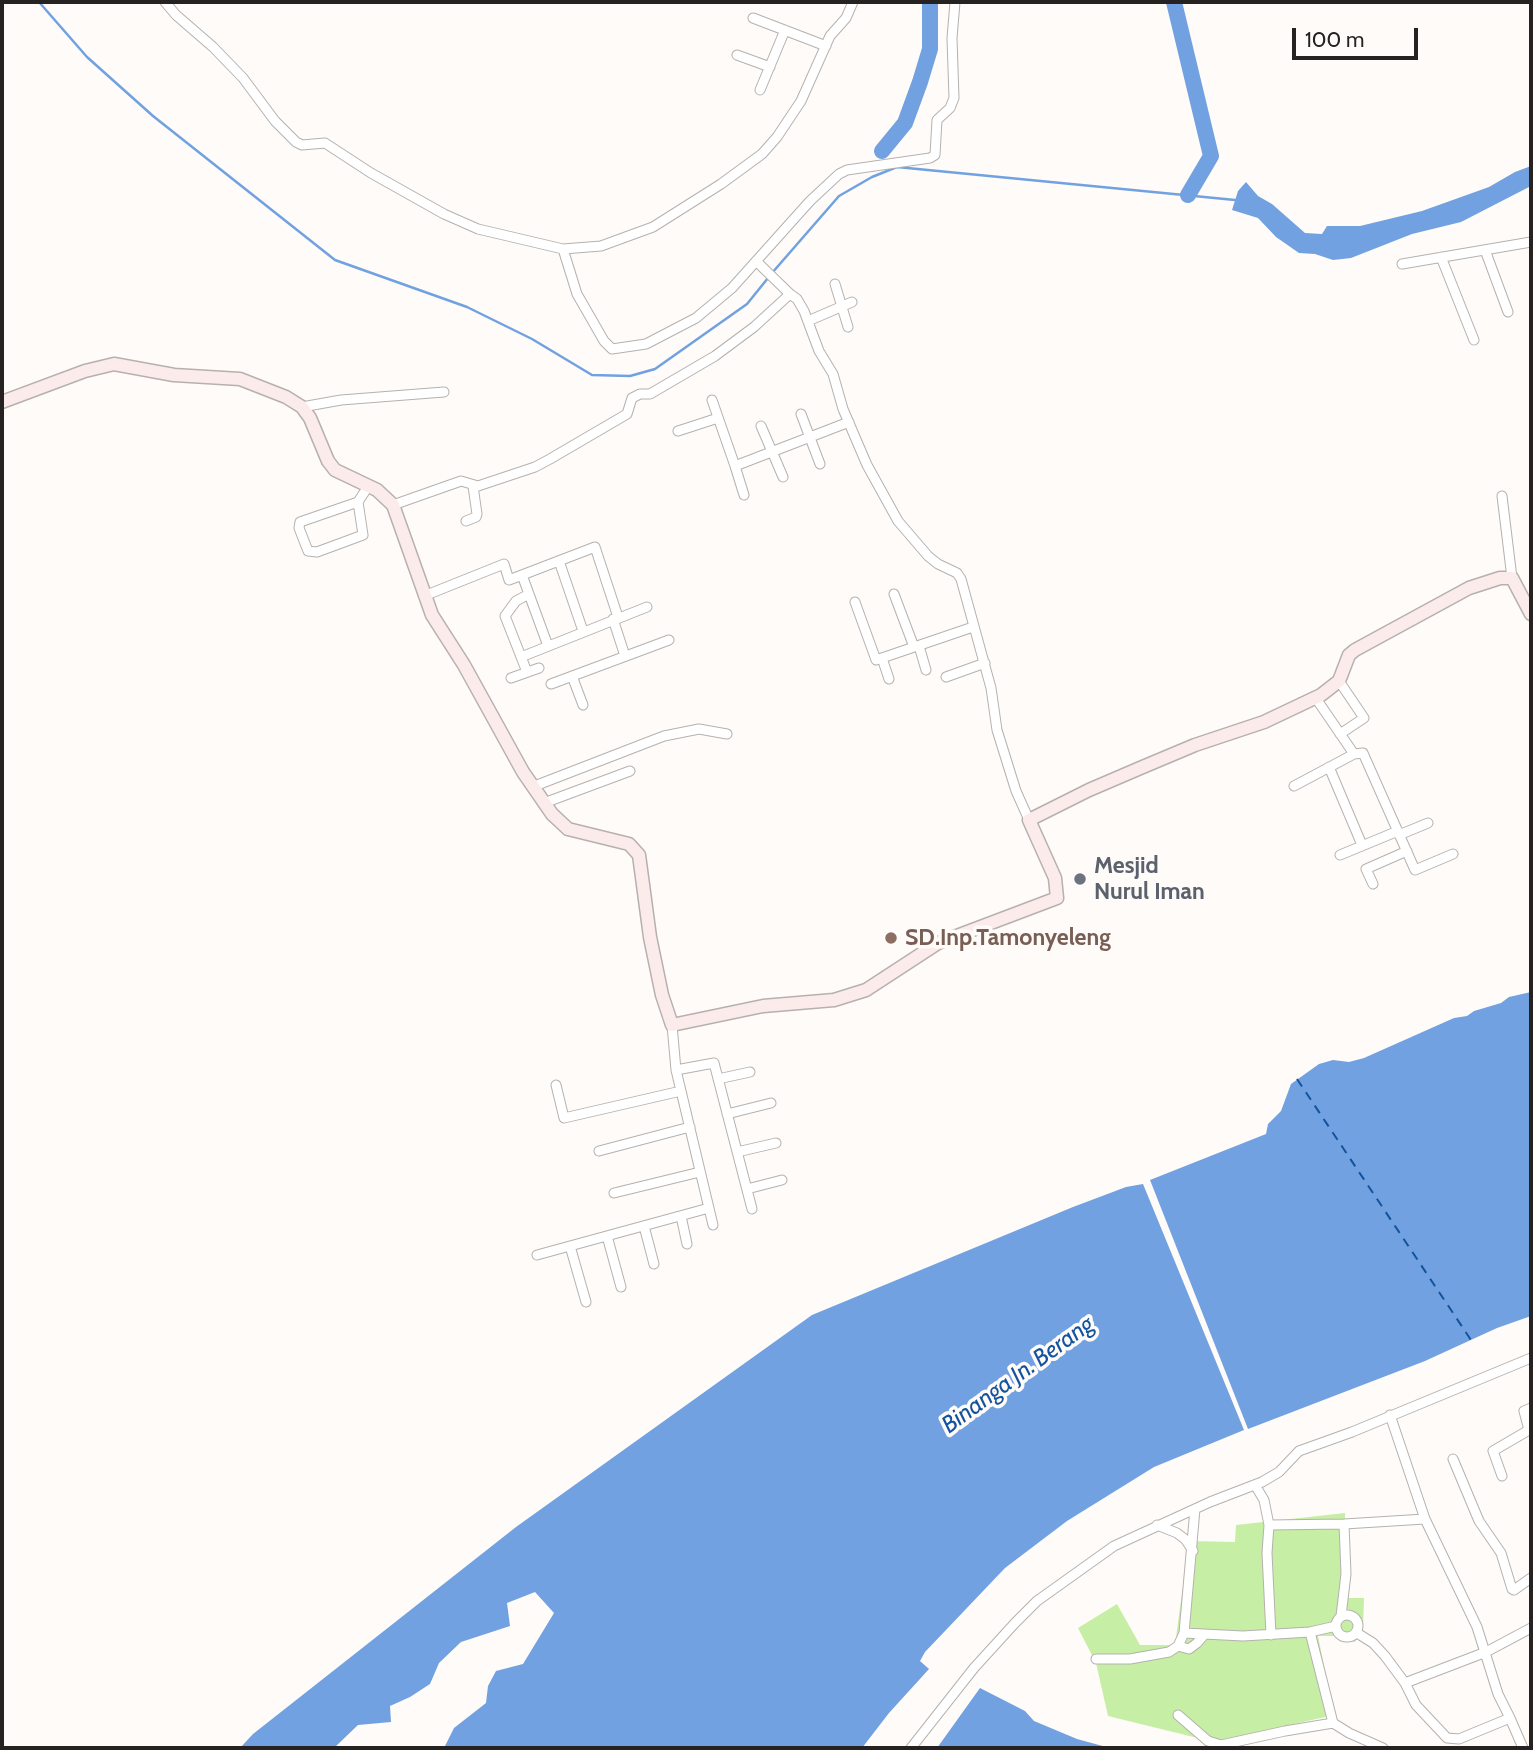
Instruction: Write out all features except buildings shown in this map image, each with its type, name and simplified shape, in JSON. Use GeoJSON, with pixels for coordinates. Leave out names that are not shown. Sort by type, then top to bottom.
{"type":"FeatureCollection","features":[{"type":"Feature","properties":{"kind":"street"},"geometry":{"type":"LineString","coordinates":[[165,2],[243,78],[275,121],[296,142],[302,145],[325,143],[371,173],[444,214],[478,229],[563,248],[601,246],[653,227],[721,184],[762,154],[801,101],[826,46],[846,18],[853,2]]}},
{"type":"Feature","properties":{"kind":"street"},"geometry":{"type":"LineString","coordinates":[[563,248],[577,295],[604,341],[615,349],[652,342],[696,318],[759,264],[810,201],[843,172],[935,155],[937,120],[950,108],[954,98],[952,38],[955,2]]}},
{"type":"Feature","properties":{"kind":"street"},"geometry":{"type":"LineString","coordinates":[[753,18],[826,46]]}},
{"type":"Feature","properties":{"kind":"street"},"geometry":{"type":"LineString","coordinates":[[760,90],[785,30]]}},
{"type":"Feature","properties":{"kind":"street"},"geometry":{"type":"LineString","coordinates":[[737,55],[770,67]]}},
{"type":"Feature","properties":{"kind":"street"},"geometry":{"type":"LineString","coordinates":[[1402,264],[1530,245]]}},
{"type":"Feature","properties":{"kind":"street"},"geometry":{"type":"LineString","coordinates":[[1485,250],[1508,312]]}},
{"type":"Feature","properties":{"kind":"street"},"geometry":{"type":"LineString","coordinates":[[1441,257],[1474,340]]}},
{"type":"Feature","properties":{"kind":"street"},"geometry":{"type":"LineString","coordinates":[[672,1025],[763,1006],[844,999],[877,984],[938,943],[1057,898],[1055,878],[1028,820],[999,740],[985,663],[959,575],[928,556],[898,521],[867,465],[838,394],[833,374],[819,351],[797,299],[759,264]]}},
{"type":"Feature","properties":{"kind":"street"},"geometry":{"type":"LineString","coordinates":[[835,284],[848,327]]}},
{"type":"Feature","properties":{"kind":"street"},"geometry":{"type":"LineString","coordinates":[[393,505],[456,483],[465,481],[478,486],[535,467],[624,416],[632,398],[640,394],[650,394],[703,363],[754,327],[788,292]]}},
{"type":"Feature","properties":{"kind":"street"},"geometry":{"type":"LineString","coordinates":[[808,321],[852,302]]}},
{"type":"Feature","properties":{"kind":"street"},"geometry":{"type":"LineString","coordinates":[[2,402],[114,363],[174,375],[240,379],[286,397],[302,407],[310,418],[322,451],[331,466],[345,477],[369,485],[393,505],[432,615],[464,665],[532,787],[558,822],[568,829],[629,844],[639,855],[650,937],[662,995],[672,1025],[676,1070],[713,1225]]}},
{"type":"Feature","properties":{"kind":"street"},"geometry":{"type":"LineString","coordinates":[[302,407],[341,400],[444,391]]}},
{"type":"Feature","properties":{"kind":"street"},"geometry":{"type":"LineString","coordinates":[[712,400],[744,495]]}},
{"type":"Feature","properties":{"kind":"street"},"geometry":{"type":"LineString","coordinates":[[801,414],[820,464]]}},
{"type":"Feature","properties":{"kind":"street"},"geometry":{"type":"LineString","coordinates":[[678,431],[718,418]]}},
{"type":"Feature","properties":{"kind":"street"},"geometry":{"type":"LineString","coordinates":[[735,466],[849,422]]}},
{"type":"Feature","properties":{"kind":"street"},"geometry":{"type":"LineString","coordinates":[[761,426],[783,477]]}},
{"type":"Feature","properties":{"kind":"street"},"geometry":{"type":"LineString","coordinates":[[358,502],[362,536],[317,552],[308,551],[299,528],[300,522],[358,502],[369,485]]}},
{"type":"Feature","properties":{"kind":"street"},"geometry":{"type":"LineString","coordinates":[[466,521],[477,514],[473,486]]}},
{"type":"Feature","properties":{"kind":"street"},"geometry":{"type":"LineString","coordinates":[[1502,496],[1511,578],[1531,614]]}},
{"type":"Feature","properties":{"kind":"street"},"geometry":{"type":"LineString","coordinates":[[424,596],[504,564],[509,580],[594,547],[625,656]]}},
{"type":"Feature","properties":{"kind":"street"},"geometry":{"type":"LineString","coordinates":[[559,561],[583,631]]}},
{"type":"Feature","properties":{"kind":"street"},"geometry":{"type":"LineString","coordinates":[[522,575],[548,646]]}},
{"type":"Feature","properties":{"kind":"street"},"geometry":{"type":"LineString","coordinates":[[1028,820],[1145,766],[1195,745],[1264,722],[1315,697],[1339,681],[1349,655],[1355,650],[1469,588],[1500,578],[1511,578]]}},
{"type":"Feature","properties":{"kind":"street"},"geometry":{"type":"LineString","coordinates":[[527,672],[505,616],[516,601],[529,594]]}},
{"type":"Feature","properties":{"kind":"street"},"geometry":{"type":"LineString","coordinates":[[894,594],[926,670]]}},
{"type":"Feature","properties":{"kind":"street"},"geometry":{"type":"LineString","coordinates":[[855,602],[876,660],[974,627]]}},
{"type":"Feature","properties":{"kind":"street"},"geometry":{"type":"LineString","coordinates":[[521,657],[647,607]]}},
{"type":"Feature","properties":{"kind":"street"},"geometry":{"type":"LineString","coordinates":[[551,684],[669,640]]}},
{"type":"Feature","properties":{"kind":"street"},"geometry":{"type":"LineString","coordinates":[[882,658],[889,679]]}},
{"type":"Feature","properties":{"kind":"street"},"geometry":{"type":"LineString","coordinates":[[946,677],[985,663]]}},
{"type":"Feature","properties":{"kind":"street"},"geometry":{"type":"LineString","coordinates":[[511,678],[539,668]]}},
{"type":"Feature","properties":{"kind":"street"},"geometry":{"type":"LineString","coordinates":[[572,676],[583,705]]}},
{"type":"Feature","properties":{"kind":"street"},"geometry":{"type":"LineString","coordinates":[[1339,681],[1364,718],[1340,734]]}},
{"type":"Feature","properties":{"kind":"street"},"geometry":{"type":"LineString","coordinates":[[1315,697],[1354,754]]}},
{"type":"Feature","properties":{"kind":"street"},"geometry":{"type":"LineString","coordinates":[[532,787],[664,736],[699,729],[727,734]]}},
{"type":"Feature","properties":{"kind":"street"},"geometry":{"type":"LineString","coordinates":[[1294,786],[1354,754],[1363,753],[1415,870],[1453,854]]}},
{"type":"Feature","properties":{"kind":"street"},"geometry":{"type":"LineString","coordinates":[[1329,767],[1362,845]]}},
{"type":"Feature","properties":{"kind":"street"},"geometry":{"type":"LineString","coordinates":[[544,803],[630,771]]}},
{"type":"Feature","properties":{"kind":"street"},"geometry":{"type":"LineString","coordinates":[[1340,855],[1427,823]]}},
{"type":"Feature","properties":{"kind":"street"},"geometry":{"type":"LineString","coordinates":[[1373,884],[1366,869],[1407,851]]}},
{"type":"Feature","properties":{"kind":"street"},"geometry":{"type":"LineString","coordinates":[[676,1070],[714,1063],[752,1209]]}},
{"type":"Feature","properties":{"kind":"street"},"geometry":{"type":"LineString","coordinates":[[718,1079],[750,1072]]}},
{"type":"Feature","properties":{"kind":"street"},"geometry":{"type":"LineString","coordinates":[[556,1085],[564,1118],[681,1091]]}},
{"type":"Feature","properties":{"kind":"street"},"geometry":{"type":"LineString","coordinates":[[727,1114],[771,1103]]}},
{"type":"Feature","properties":{"kind":"street"},"geometry":{"type":"LineString","coordinates":[[599,1151],[690,1127]]}},
{"type":"Feature","properties":{"kind":"street"},"geometry":{"type":"LineString","coordinates":[[737,1152],[776,1143]]}},
{"type":"Feature","properties":{"kind":"street"},"geometry":{"type":"LineString","coordinates":[[614,1193],[700,1172]]}},
{"type":"Feature","properties":{"kind":"street"},"geometry":{"type":"LineString","coordinates":[[747,1189],[782,1180]]}},
{"type":"Feature","properties":{"kind":"street"},"geometry":{"type":"LineString","coordinates":[[537,1255],[709,1208]]}},
{"type":"Feature","properties":{"kind":"street"},"geometry":{"type":"LineString","coordinates":[[681,1216],[687,1244]]}},
{"type":"Feature","properties":{"kind":"street"},"geometry":{"type":"LineString","coordinates":[[644,1226],[654,1264]]}},
{"type":"Feature","properties":{"kind":"street"},"geometry":{"type":"LineString","coordinates":[[607,1236],[621,1287]]}},
{"type":"Feature","properties":{"kind":"street"},"geometry":{"type":"LineString","coordinates":[[570,1246],[586,1302]]}},
{"type":"Feature","properties":{"kind":"street"},"geometry":{"type":"LineString","coordinates":[[911,1748],[994,1645],[1037,1601],[1114,1546],[1157,1525],[1255,1485],[1279,1472],[1299,1451],[1531,1357]]}},
{"type":"Feature","properties":{"kind":"street"},"geometry":{"type":"LineString","coordinates":[[1502,1476],[1493,1451],[1529,1430],[1524,1411],[1531,1408]]}},
{"type":"Feature","properties":{"kind":"street"},"geometry":{"type":"LineString","coordinates":[[1390,1415],[1425,1519],[1474,1619],[1498,1693],[1523,1748]]}},
{"type":"Feature","properties":{"kind":"street"},"geometry":{"type":"LineString","coordinates":[[1453,1459],[1479,1521],[1498,1548],[1512,1589],[1531,1578]]}},
{"type":"Feature","properties":{"kind":"street"},"geometry":{"type":"LineString","coordinates":[[1255,1485],[1264,1500],[1269,1525],[1267,1553],[1271,1636]]}},
{"type":"Feature","properties":{"kind":"street"},"geometry":{"type":"LineString","coordinates":[[1096,1659],[1146,1657],[1169,1652],[1178,1646],[1184,1633],[1195,1509]]}},
{"type":"Feature","properties":{"kind":"street"},"geometry":{"type":"LineString","coordinates":[[1269,1525],[1425,1519]]}},
{"type":"Feature","properties":{"kind":"street"},"geometry":{"type":"LineString","coordinates":[[1344,1524],[1346,1574],[1341,1616],[1336,1626],[1338,1633],[1345,1637],[1357,1633]]}},
{"type":"Feature","properties":{"kind":"street"},"geometry":{"type":"LineString","coordinates":[[1157,1525],[1177,1533],[1193,1551]]}},
{"type":"Feature","properties":{"kind":"street"},"geometry":{"type":"LineString","coordinates":[[1341,1616],[1349,1615],[1356,1619],[1357,1633]]}},
{"type":"Feature","properties":{"kind":"street"},"geometry":{"type":"LineString","coordinates":[[1184,1633],[1271,1636],[1336,1626]]}},
{"type":"Feature","properties":{"kind":"street"},"geometry":{"type":"LineString","coordinates":[[1405,1683],[1486,1652],[1531,1628]]}},
{"type":"Feature","properties":{"kind":"street"},"geometry":{"type":"LineString","coordinates":[[1310,1632],[1334,1723]]}},
{"type":"Feature","properties":{"kind":"street"},"geometry":{"type":"LineString","coordinates":[[1357,1633],[1373,1643],[1405,1683],[1416,1705],[1450,1740],[1459,1739],[1510,1718]]}},
{"type":"Feature","properties":{"kind":"street"},"geometry":{"type":"LineString","coordinates":[[1178,1646],[1181,1649],[1189,1649],[1204,1635]]}},
{"type":"Feature","properties":{"kind":"street"},"geometry":{"type":"LineString","coordinates":[[1178,1715],[1208,1741],[1220,1745],[1334,1723],[1383,1748]]}},
{"type":"Feature","properties":{"kind":"green space"},"geometry":{"type":"Polygon","coordinates":[[[1345,1513],[1344,1598],[1364,1598],[1363,1629],[1355,1642],[1336,1636],[1318,1636],[1334,1715],[1214,1742],[1108,1716],[1096,1663],[1078,1628],[1117,1604],[1140,1645],[1175,1645],[1189,1541],[1235,1542],[1236,1525],[1345,1513]]]}},
{"type":"Feature","properties":{"kind":"water"},"geometry":{"type":"Polygon","coordinates":[[[1531,166],[1531,186],[1461,222],[1412,234],[1351,258],[1333,260],[1315,254],[1299,253],[1276,237],[1258,218],[1232,210],[1238,191],[1246,182],[1258,196],[1272,204],[1305,233],[1322,234],[1327,226],[1360,226],[1422,211],[1489,187],[1531,166]]]}},
{"type":"Feature","properties":{"kind":"water"},"geometry":{"type":"Polygon","coordinates":[[[1531,992],[1531,1316],[1497,1328],[1425,1361],[1248,1429],[1150,1180],[1266,1134],[1268,1124],[1281,1111],[1291,1084],[1319,1064],[1333,1060],[1349,1062],[1364,1058],[1454,1018],[1467,1016],[1474,1011],[1501,1003],[1509,997],[1531,992]]]}},
{"type":"Feature","properties":{"kind":"water","name":"Binanga Jn. Berang"},"geometry":{"type":"Polygon","coordinates":[[[1143,1184],[1244,1430],[1154,1467],[1067,1521],[1005,1568],[925,1652],[920,1661],[929,1669],[862,1748],[444,1748],[454,1728],[486,1703],[488,1686],[496,1671],[523,1664],[554,1613],[535,1592],[507,1603],[510,1626],[461,1642],[439,1663],[430,1684],[390,1706],[391,1722],[358,1725],[334,1748],[240,1748],[253,1734],[516,1527],[812,1315],[1073,1207],[1126,1187],[1143,1184]]]}},
{"type":"Feature","properties":{"kind":"water"},"geometry":{"type":"Polygon","coordinates":[[[980,1688],[1025,1711],[1034,1721],[1077,1739],[1110,1748],[937,1748],[980,1688]]]}},
{"type":"Feature","properties":{"kind":"waterway"},"geometry":{"type":"LineString","coordinates":[[39,2],[87,57],[153,116],[335,260],[467,307],[532,339],[592,375],[630,376],[655,369],[747,304],[768,278]]}},
{"type":"Feature","properties":{"kind":"waterway"},"geometry":{"type":"LineString","coordinates":[[882,151],[905,123],[920,82],[930,49],[930,2]]}},
{"type":"Feature","properties":{"kind":"waterway"},"geometry":{"type":"LineString","coordinates":[[1174,2],[1211,156],[1188,195]]}},
{"type":"Feature","properties":{"kind":"waterway"},"geometry":{"type":"LineString","coordinates":[[772,273],[839,196],[872,177],[897,167],[1235,200]]}},
{"type":"Feature","properties":{"kind":"ferry route"},"geometry":{"type":"LineString","coordinates":[[1297,1079],[1471,1340]]}},
{"type":"Feature","properties":{"kind":"place","name":"Mesjid Nurul Iman"},"geometry":{"type":"Point","coordinates":[1080,879]}},
{"type":"Feature","properties":{"kind":"place","name":"SD.Inp.Tamonyeleng"},"geometry":{"type":"Point","coordinates":[891,938]}}]}
